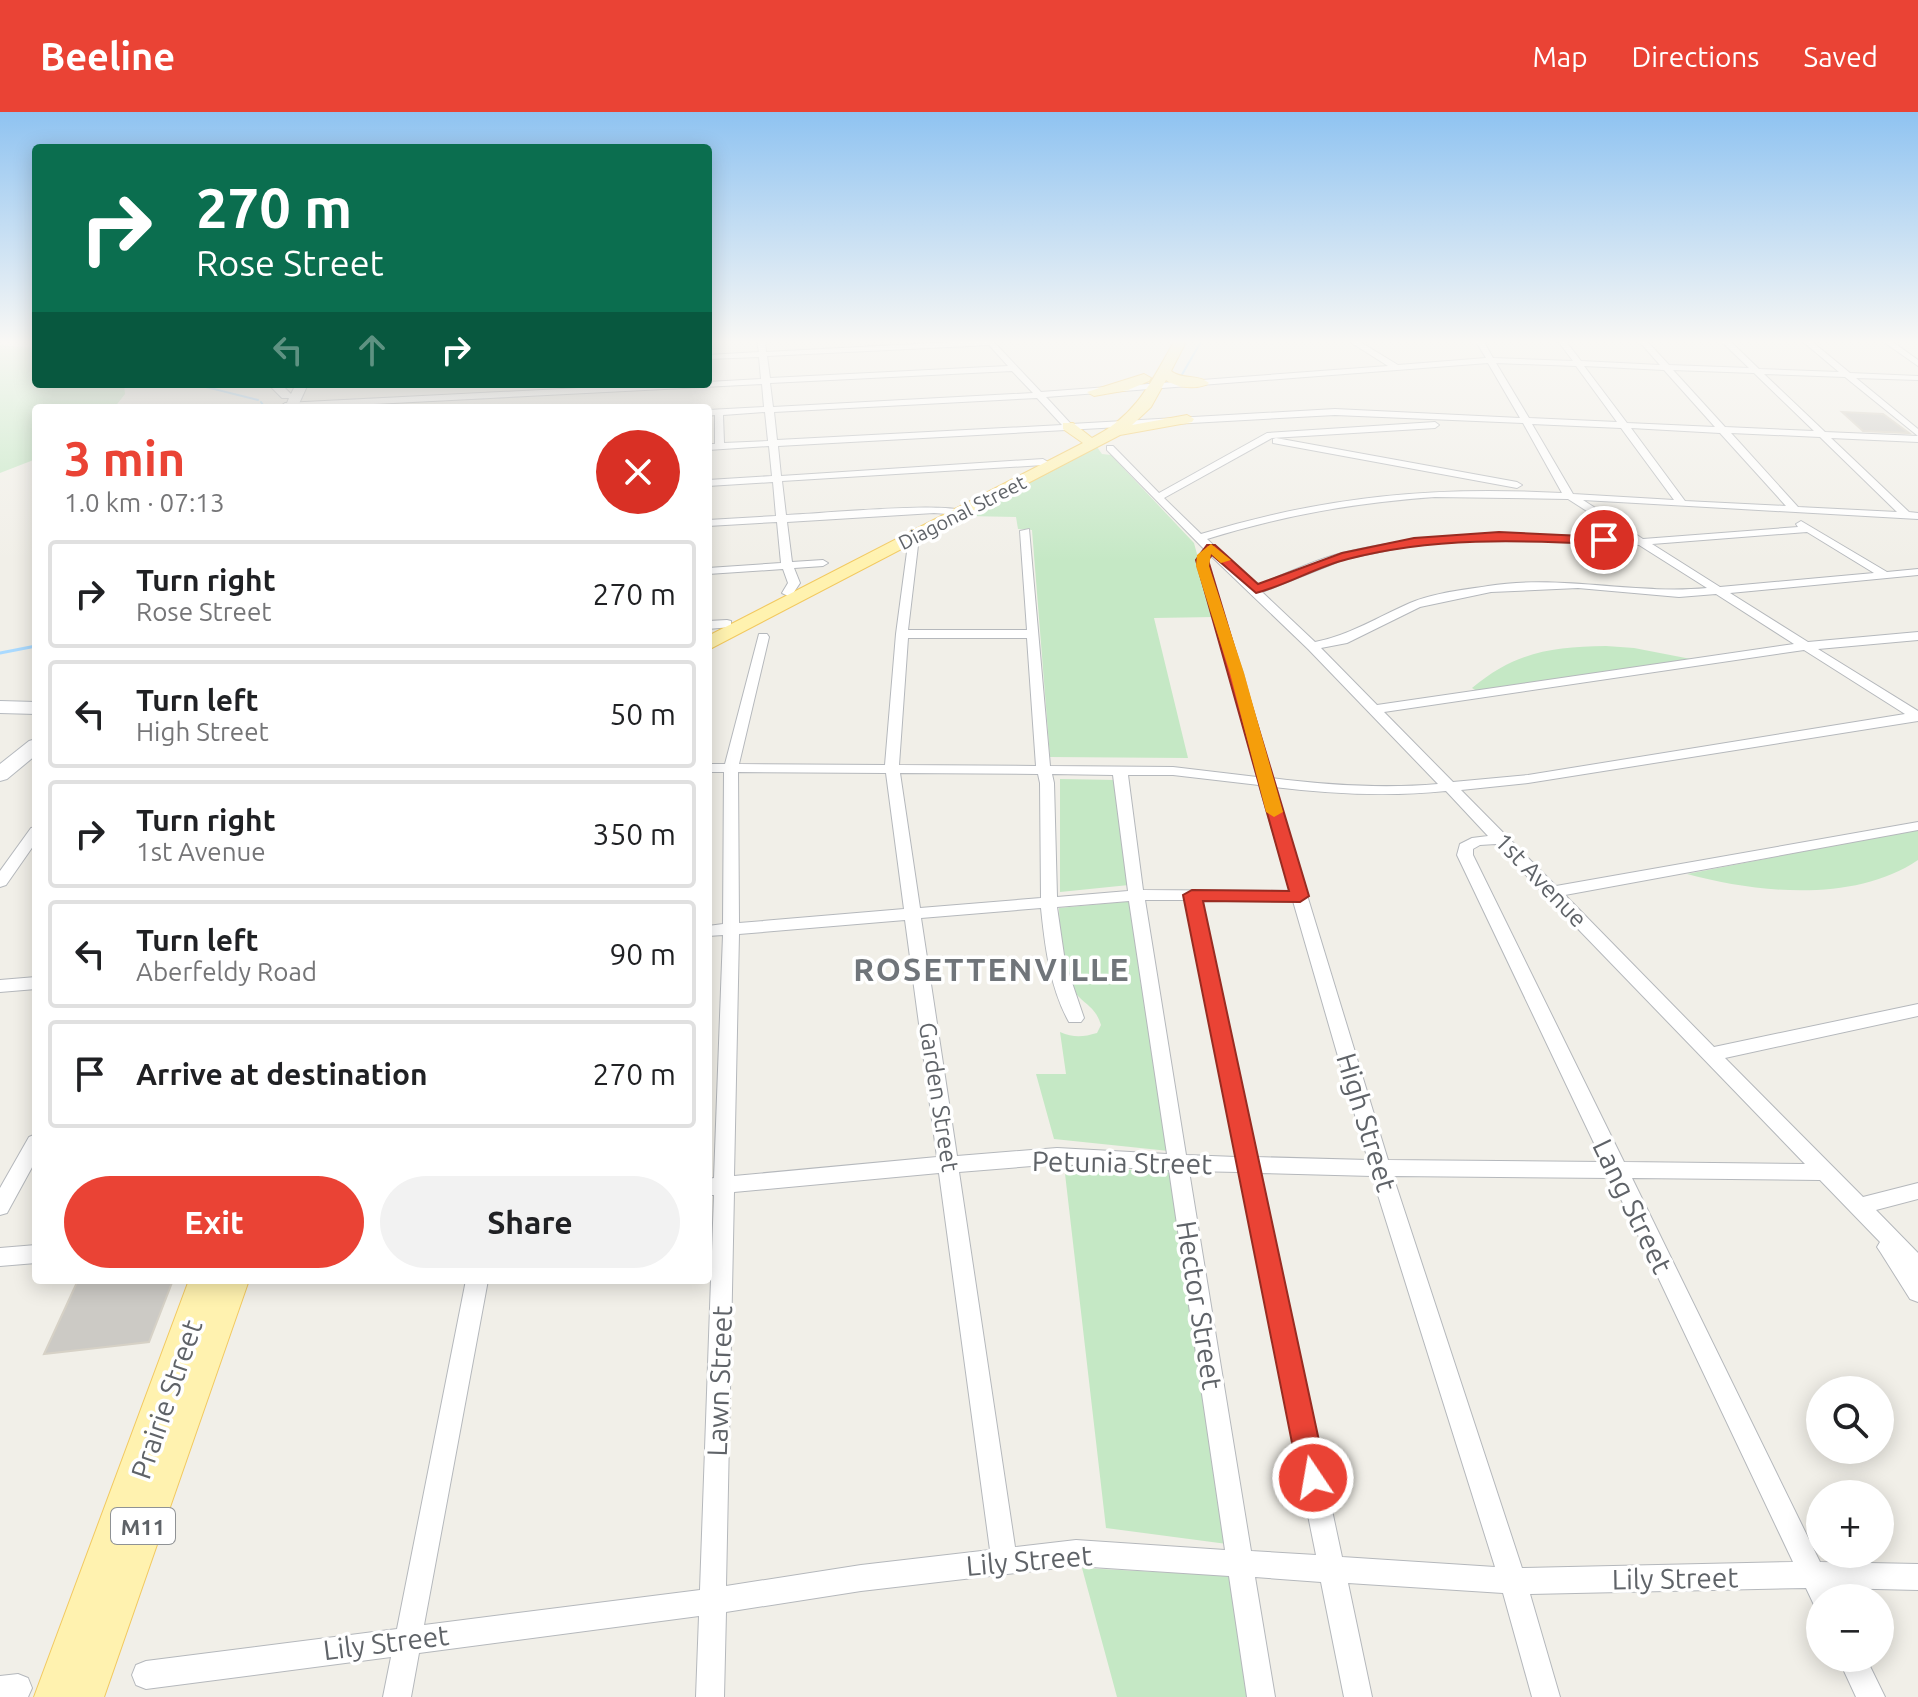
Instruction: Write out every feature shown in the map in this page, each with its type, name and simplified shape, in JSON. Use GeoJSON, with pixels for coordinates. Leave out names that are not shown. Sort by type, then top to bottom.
{"type":"FeatureCollection","features":[{"type":"Feature","properties":{"kind":"main road","name":"Diagonal Street"},"geometry":{"type":"LineString","coordinates":[[714,632],[1116,431],[1135,414]]}},
{"type":"Feature","properties":{"kind":"main road"},"geometry":{"type":"LineString","coordinates":[[1116,431],[1187,419]]}},
{"type":"Feature","properties":{"kind":"main road"},"geometry":{"type":"LineString","coordinates":[[1068,426],[1085,439]]}},
{"type":"Feature","properties":{"kind":"main road","name":"Diagonal Street"},"geometry":{"type":"LineString","coordinates":[[714,632],[914,537],[1085,439],[1116,431]]}},
{"type":"Feature","properties":{"kind":"main road"},"geometry":{"type":"LineString","coordinates":[[0,700],[32,701]]}},
{"type":"Feature","properties":{"kind":"main road"},"geometry":{"type":"LineString","coordinates":[[0,707],[32,708]]}},
{"type":"Feature","properties":{"kind":"main road"},"geometry":{"type":"LineString","coordinates":[[0,775],[32,748]]}},
{"type":"Feature","properties":{"kind":"main road","name":"Prairie Street"},"geometry":{"type":"LineString","coordinates":[[25,1692],[205,1284]]}},
{"type":"Feature","properties":{"kind":"main road","name":"Prairie Street"},"geometry":{"type":"LineString","coordinates":[[81,1697],[230,1284]]}},
{"type":"Feature","properties":{"kind":"street"},"geometry":{"type":"LineString","coordinates":[[713,414],[720,446]]}},
{"type":"Feature","properties":{"kind":"street"},"geometry":{"type":"LineString","coordinates":[[769,414],[787,565],[794,583],[788,593]]}},
{"type":"Feature","properties":{"kind":"street"},"geometry":{"type":"LineString","coordinates":[[1058,414],[1068,426]]}},
{"type":"Feature","properties":{"kind":"street"},"geometry":{"type":"LineString","coordinates":[[1187,419],[1293,414]]}},
{"type":"Feature","properties":{"kind":"street"},"geometry":{"type":"LineString","coordinates":[[1382,414],[1918,439]]}},
{"type":"Feature","properties":{"kind":"street"},"geometry":{"type":"LineString","coordinates":[[1521,414],[1563,495]]}},
{"type":"Feature","properties":{"kind":"street"},"geometry":{"type":"LineString","coordinates":[[1614,414],[1682,504]]}},
{"type":"Feature","properties":{"kind":"street"},"geometry":{"type":"LineString","coordinates":[[1709,414],[1794,509]]}},
{"type":"Feature","properties":{"kind":"street"},"geometry":{"type":"LineString","coordinates":[[1801,414],[1912,516]]}},
{"type":"Feature","properties":{"kind":"street"},"geometry":{"type":"LineString","coordinates":[[1895,414],[1918,433]]}},
{"type":"Feature","properties":{"kind":"street"},"geometry":{"type":"LineString","coordinates":[[1158,498],[1262,438],[1280,434],[1504,419]]}},
{"type":"Feature","properties":{"kind":"street"},"geometry":{"type":"LineString","coordinates":[[712,447],[1068,426],[1116,431]]}},
{"type":"Feature","properties":{"kind":"street","name":"1st Avenue"},"geometry":{"type":"LineString","coordinates":[[1116,431],[1158,498],[1312,646],[1918,1267]]}},
{"type":"Feature","properties":{"kind":"street"},"geometry":{"type":"LineString","coordinates":[[1262,438],[1563,495],[1918,716]]}},
{"type":"Feature","properties":{"kind":"street"},"geometry":{"type":"LineString","coordinates":[[712,483],[1043,462]]}},
{"type":"Feature","properties":{"kind":"street"},"geometry":{"type":"LineString","coordinates":[[1205,543],[1260,517],[1354,500],[1451,492],[1563,495],[1912,516]]}},
{"type":"Feature","properties":{"kind":"street"},"geometry":{"type":"LineString","coordinates":[[1774,508],[1885,575]]}},
{"type":"Feature","properties":{"kind":"street"},"geometry":{"type":"LineString","coordinates":[[712,523],[955,511]]}},
{"type":"Feature","properties":{"kind":"street"},"geometry":{"type":"LineString","coordinates":[[1256,590],[1342,556],[1414,542],[1499,536],[1640,542],[1810,529]]}},
{"type":"Feature","properties":{"kind":"street"},"geometry":{"type":"LineString","coordinates":[[1025,531],[1043,768],[1047,783],[1050,903],[1061,985],[1075,1018]]}},
{"type":"Feature","properties":{"kind":"street","name":"Garden Street"},"geometry":{"type":"LineString","coordinates":[[914,537],[902,634],[892,769],[1004,1562]]}},
{"type":"Feature","properties":{"kind":"street","name":"High Street"},"geometry":{"type":"LineString","coordinates":[[1205,543],[1202,566],[1237,673],[1265,781],[1380,1168],[1513,1581],[1546,1697]]}},
{"type":"Feature","properties":{"kind":"street"},"geometry":{"type":"LineString","coordinates":[[712,571],[823,563]]}},
{"type":"Feature","properties":{"kind":"street"},"geometry":{"type":"LineString","coordinates":[[1312,646],[1343,640],[1417,604],[1491,589],[1578,585],[1679,594],[1918,572]]}},
{"type":"Feature","properties":{"kind":"street"},"geometry":{"type":"LineString","coordinates":[[902,634],[1032,634]]}},
{"type":"Feature","properties":{"kind":"street"},"geometry":{"type":"LineString","coordinates":[[1374,709],[1806,646],[1918,636]]}},
{"type":"Feature","properties":{"kind":"street","name":"Lawn Street"},"geometry":{"type":"LineString","coordinates":[[710,1697],[716,1186],[731,929],[731,768],[763,637]]}},
{"type":"Feature","properties":{"kind":"street"},"geometry":{"type":"LineString","coordinates":[[712,768],[1186,771],[1368,791],[1451,789],[1918,716]]}},
{"type":"Feature","properties":{"kind":"street","name":"Hector Street"},"geometry":{"type":"LineString","coordinates":[[1120,771],[1136,895],[1261,1697]]}},
{"type":"Feature","properties":{"kind":"street"},"geometry":{"type":"LineString","coordinates":[[1553,892],[1918,826]]}},
{"type":"Feature","properties":{"kind":"street"},"geometry":{"type":"LineString","coordinates":[[0,882],[32,837]]}},
{"type":"Feature","properties":{"kind":"street","name":"Lang Street"},"geometry":{"type":"LineString","coordinates":[[1501,839],[1471,843],[1465,847],[1465,855],[1817,1584]]}},
{"type":"Feature","properties":{"kind":"street"},"geometry":{"type":"LineString","coordinates":[[712,931],[1136,895],[1300,896]]}},
{"type":"Feature","properties":{"kind":"street"},"geometry":{"type":"LineString","coordinates":[[1192,895],[1358,1697]]}},
{"type":"Feature","properties":{"kind":"street"},"geometry":{"type":"LineString","coordinates":[[0,986],[32,983]]}},
{"type":"Feature","properties":{"kind":"street"},"geometry":{"type":"LineString","coordinates":[[1711,1054],[1918,1010]]}},
{"type":"Feature","properties":{"kind":"street"},"geometry":{"type":"LineString","coordinates":[[0,1207],[32,1149]]}},
{"type":"Feature","properties":{"kind":"street","name":"Petunia Street"},"geometry":{"type":"LineString","coordinates":[[716,1186],[1057,1156],[1178,1163],[1380,1168],[1825,1172]]}},
{"type":"Feature","properties":{"kind":"street"},"geometry":{"type":"LineString","coordinates":[[1918,1191],[1863,1210],[1918,1292]]}},
{"type":"Feature","properties":{"kind":"street"},"geometry":{"type":"LineString","coordinates":[[0,1257],[32,1254]]}},
{"type":"Feature","properties":{"kind":"street"},"geometry":{"type":"LineString","coordinates":[[397,1697],[476,1284]]}},
{"type":"Feature","properties":{"kind":"street","name":"Lily Street"},"geometry":{"type":"LineString","coordinates":[[146,1675],[713,1601],[861,1578],[1076,1553],[1513,1581],[1806,1586]]}},
{"type":"Feature","properties":{"kind":"street","name":"Lily Street"},"geometry":{"type":"LineString","coordinates":[[1840,1584],[1918,1577]]}},
{"type":"Feature","properties":{"kind":"street"},"geometry":{"type":"LineString","coordinates":[[1859,1672],[1871,1697]]}},
{"type":"Feature","properties":{"kind":"green space"},"geometry":{"type":"Polygon","coordinates":[[[0,414],[32,414],[32,461],[0,473],[0,414]]]}},
{"type":"Feature","properties":{"kind":"green space"},"geometry":{"type":"Polygon","coordinates":[[[1097,447],[1102,454],[1111,455],[1194,543],[1214,617],[1154,618],[1188,758],[1050,757],[1032,530],[1018,529],[1016,517],[967,516],[1097,447]]]}},
{"type":"Feature","properties":{"kind":"green space"},"geometry":{"type":"Polygon","coordinates":[[[1606,646],[1696,660],[1477,691],[1472,688],[1503,666],[1534,654],[1606,646]]]}},
{"type":"Feature","properties":{"kind":"green space"},"geometry":{"type":"Polygon","coordinates":[[[1060,779],[1117,780],[1129,885],[1060,892],[1060,779]]]}},
{"type":"Feature","properties":{"kind":"green space"},"geometry":{"type":"Polygon","coordinates":[[[1918,829],[1918,860],[1893,874],[1865,883],[1836,888],[1774,889],[1687,874],[1918,829]]]}},
{"type":"Feature","properties":{"kind":"green space"},"geometry":{"type":"Polygon","coordinates":[[[1132,901],[1169,1151],[1054,1139],[1036,1074],[1066,1074],[1060,1032],[1074,1036],[1087,1035],[1097,1033],[1101,1025],[1094,1012],[1072,988],[1068,978],[1062,954],[1059,908],[1132,901]]]}},
{"type":"Feature","properties":{"kind":"green space"},"geometry":{"type":"Polygon","coordinates":[[[1064,1165],[1173,1173],[1227,1544],[1106,1528],[1064,1165]]]}},
{"type":"Feature","properties":{"kind":"green space"},"geometry":{"type":"Polygon","coordinates":[[[1082,1568],[1234,1576],[1251,1697],[1117,1697],[1082,1568]]]}},
{"type":"Feature","properties":{"kind":"building"},"geometry":{"type":"Polygon","coordinates":[[[1844,414],[1883,414],[1909,433],[1863,431],[1844,414]]]}},
{"type":"Feature","properties":{"kind":"building"},"geometry":{"type":"Polygon","coordinates":[[[76,1284],[171,1284],[149,1342],[44,1354],[76,1284]]]}},
{"type":"Feature","properties":{"kind":"waterway"},"geometry":{"type":"LineString","coordinates":[[0,653],[32,647]]}},
{"type":"Feature","properties":{"kind":"slow traffic"},"geometry":{"type":"LineString","coordinates":[[1225,560],[1211,548],[1204,555],[1202,566],[1237,673],[1274,812]]}},
{"type":"Feature","properties":{"kind":"district","name":"ROSETTENVILLE"},"geometry":{"type":"Point","coordinates":[992,969]}},
{"type":"Feature","properties":{"kind":"route"},"geometry":{"type":"LineString","coordinates":[[1313,1478],[1192,895],[1300,896],[1202,560],[1211,548],[1256,590],[1316,564],[1382,546],[1499,536],[1604,540]]}}]}
